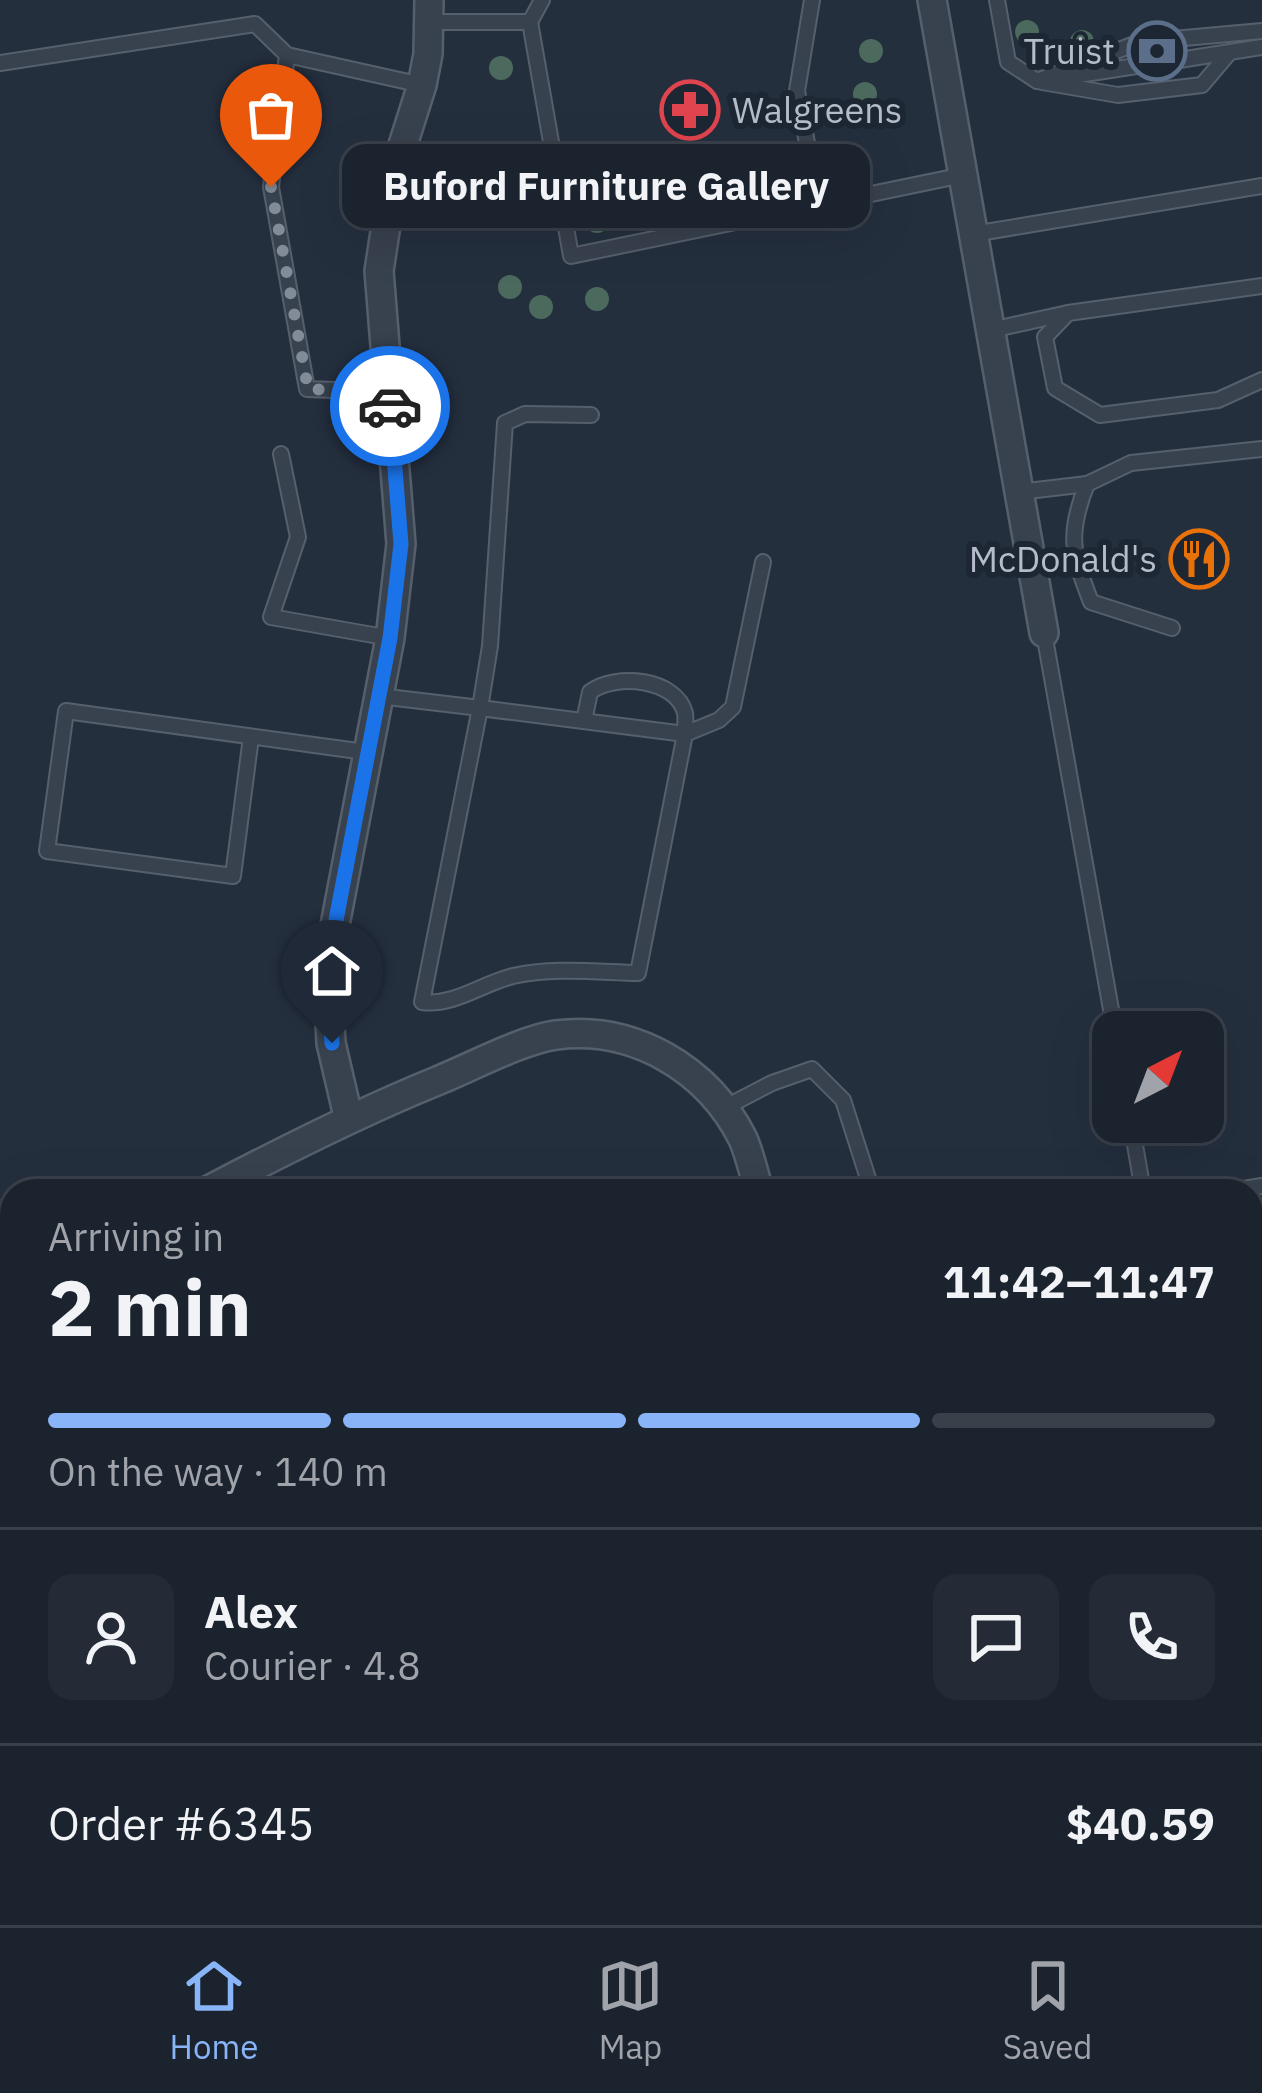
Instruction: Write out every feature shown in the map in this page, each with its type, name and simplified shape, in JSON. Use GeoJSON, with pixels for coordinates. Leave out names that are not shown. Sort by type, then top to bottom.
{"type":"FeatureCollection","features":[{"type":"Feature","properties":{"kind":"street"},"geometry":{"type":"LineString","coordinates":[[932,0],[1044,633]]}},
{"type":"Feature","properties":{"kind":"street"},"geometry":{"type":"LineString","coordinates":[[348,1117],[332,1043],[327,967],[390,638],[401,544],[379,271],[394,173],[422,85],[429,11]]}},
{"type":"Feature","properties":{"kind":"street"},"geometry":{"type":"LineString","coordinates":[[230,1179],[348,1117],[552,1035],[598,1033],[640,1042],[697,1077],[724,1108],[744,1142],[755,1179]]}},
{"type":"Feature","properties":{"kind":"lane"},"geometry":{"type":"LineString","coordinates":[[542,0],[530,22],[571,256],[963,175]]}},
{"type":"Feature","properties":{"kind":"lane"},"geometry":{"type":"LineString","coordinates":[[812,0],[797,91],[819,205]]}},
{"type":"Feature","properties":{"kind":"lane"},"geometry":{"type":"LineString","coordinates":[[997,0],[1008,62],[1037,81],[1118,95],[1202,85],[1229,52]]}},
{"type":"Feature","properties":{"kind":"lane"},"geometry":{"type":"LineString","coordinates":[[429,11],[530,22]]}},
{"type":"Feature","properties":{"kind":"lane"},"geometry":{"type":"LineString","coordinates":[[0,63],[255,24],[287,55],[422,85]]}},
{"type":"Feature","properties":{"kind":"lane"},"geometry":{"type":"LineString","coordinates":[[1037,81],[1140,42],[1262,31]]}},
{"type":"Feature","properties":{"kind":"lane"},"geometry":{"type":"LineString","coordinates":[[1173,61],[1262,47]]}},
{"type":"Feature","properties":{"kind":"lane"},"geometry":{"type":"LineString","coordinates":[[287,55],[271,187],[308,389],[389,392]]}},
{"type":"Feature","properties":{"kind":"lane"},"geometry":{"type":"LineString","coordinates":[[1037,81],[1143,65]]}},
{"type":"Feature","properties":{"kind":"lane"},"geometry":{"type":"LineString","coordinates":[[974,234],[1262,186]]}},
{"type":"Feature","properties":{"kind":"lane"},"geometry":{"type":"LineString","coordinates":[[991,329],[1068,313],[1262,286]]}},
{"type":"Feature","properties":{"kind":"lane"},"geometry":{"type":"LineString","coordinates":[[1068,313],[1045,337],[1055,388],[1100,415],[1218,400],[1262,380]]}},
{"type":"Feature","properties":{"kind":"lane"},"geometry":{"type":"LineString","coordinates":[[584,722],[590,692],[623,678],[669,691],[685,710],[685,734],[638,973],[554,971],[513,976],[442,1004],[422,1002],[490,646],[505,423],[525,414],[592,415]]}},
{"type":"Feature","properties":{"kind":"lane"},"geometry":{"type":"LineString","coordinates":[[1019,492],[1087,484],[1131,463],[1262,449]]}},
{"type":"Feature","properties":{"kind":"lane"},"geometry":{"type":"LineString","coordinates":[[280,454],[298,537],[271,617],[390,638]]}},
{"type":"Feature","properties":{"kind":"lane"},"geometry":{"type":"LineString","coordinates":[[1087,484],[1072,519],[1073,556],[1091,602],[1172,628]]}},
{"type":"Feature","properties":{"kind":"lane"},"geometry":{"type":"LineString","coordinates":[[379,696],[685,734],[718,720],[733,706],[763,562]]}},
{"type":"Feature","properties":{"kind":"lane"},"geometry":{"type":"LineString","coordinates":[[1044,633],[1111,1011]]}},
{"type":"Feature","properties":{"kind":"lane"},"geometry":{"type":"LineString","coordinates":[[251,737],[232,877],[47,851],[66,711],[365,752]]}},
{"type":"Feature","properties":{"kind":"lane"},"geometry":{"type":"LineString","coordinates":[[724,1108],[772,1082],[812,1069],[843,1100],[868,1179]]}},
{"type":"Feature","properties":{"kind":"lane"},"geometry":{"type":"LineString","coordinates":[[1135,1143],[1141,1179]]}},
{"type":"Feature","properties":{"kind":"way so far"},"geometry":{"type":"LineString","coordinates":[[271,187],[308,389],[389,392],[390,406]]}},
{"type":"Feature","properties":{"kind":"place","name":"Truist"},"geometry":{"type":"Point","coordinates":[1157,51]}},
{"type":"Feature","properties":{"kind":"place","name":"Walgreens"},"geometry":{"type":"Point","coordinates":[690,110]}},
{"type":"Feature","properties":{"kind":"place","name":"Buford Furniture Gallery"},"geometry":{"type":"Point","coordinates":[271,187]}},
{"type":"Feature","properties":{"kind":"place","name":"McDonald's"},"geometry":{"type":"Point","coordinates":[1199,559]}},
{"type":"Feature","properties":{"kind":"route"},"geometry":{"type":"LineString","coordinates":[[332,1043],[327,967],[390,638],[401,544],[390,406]]}}]}
